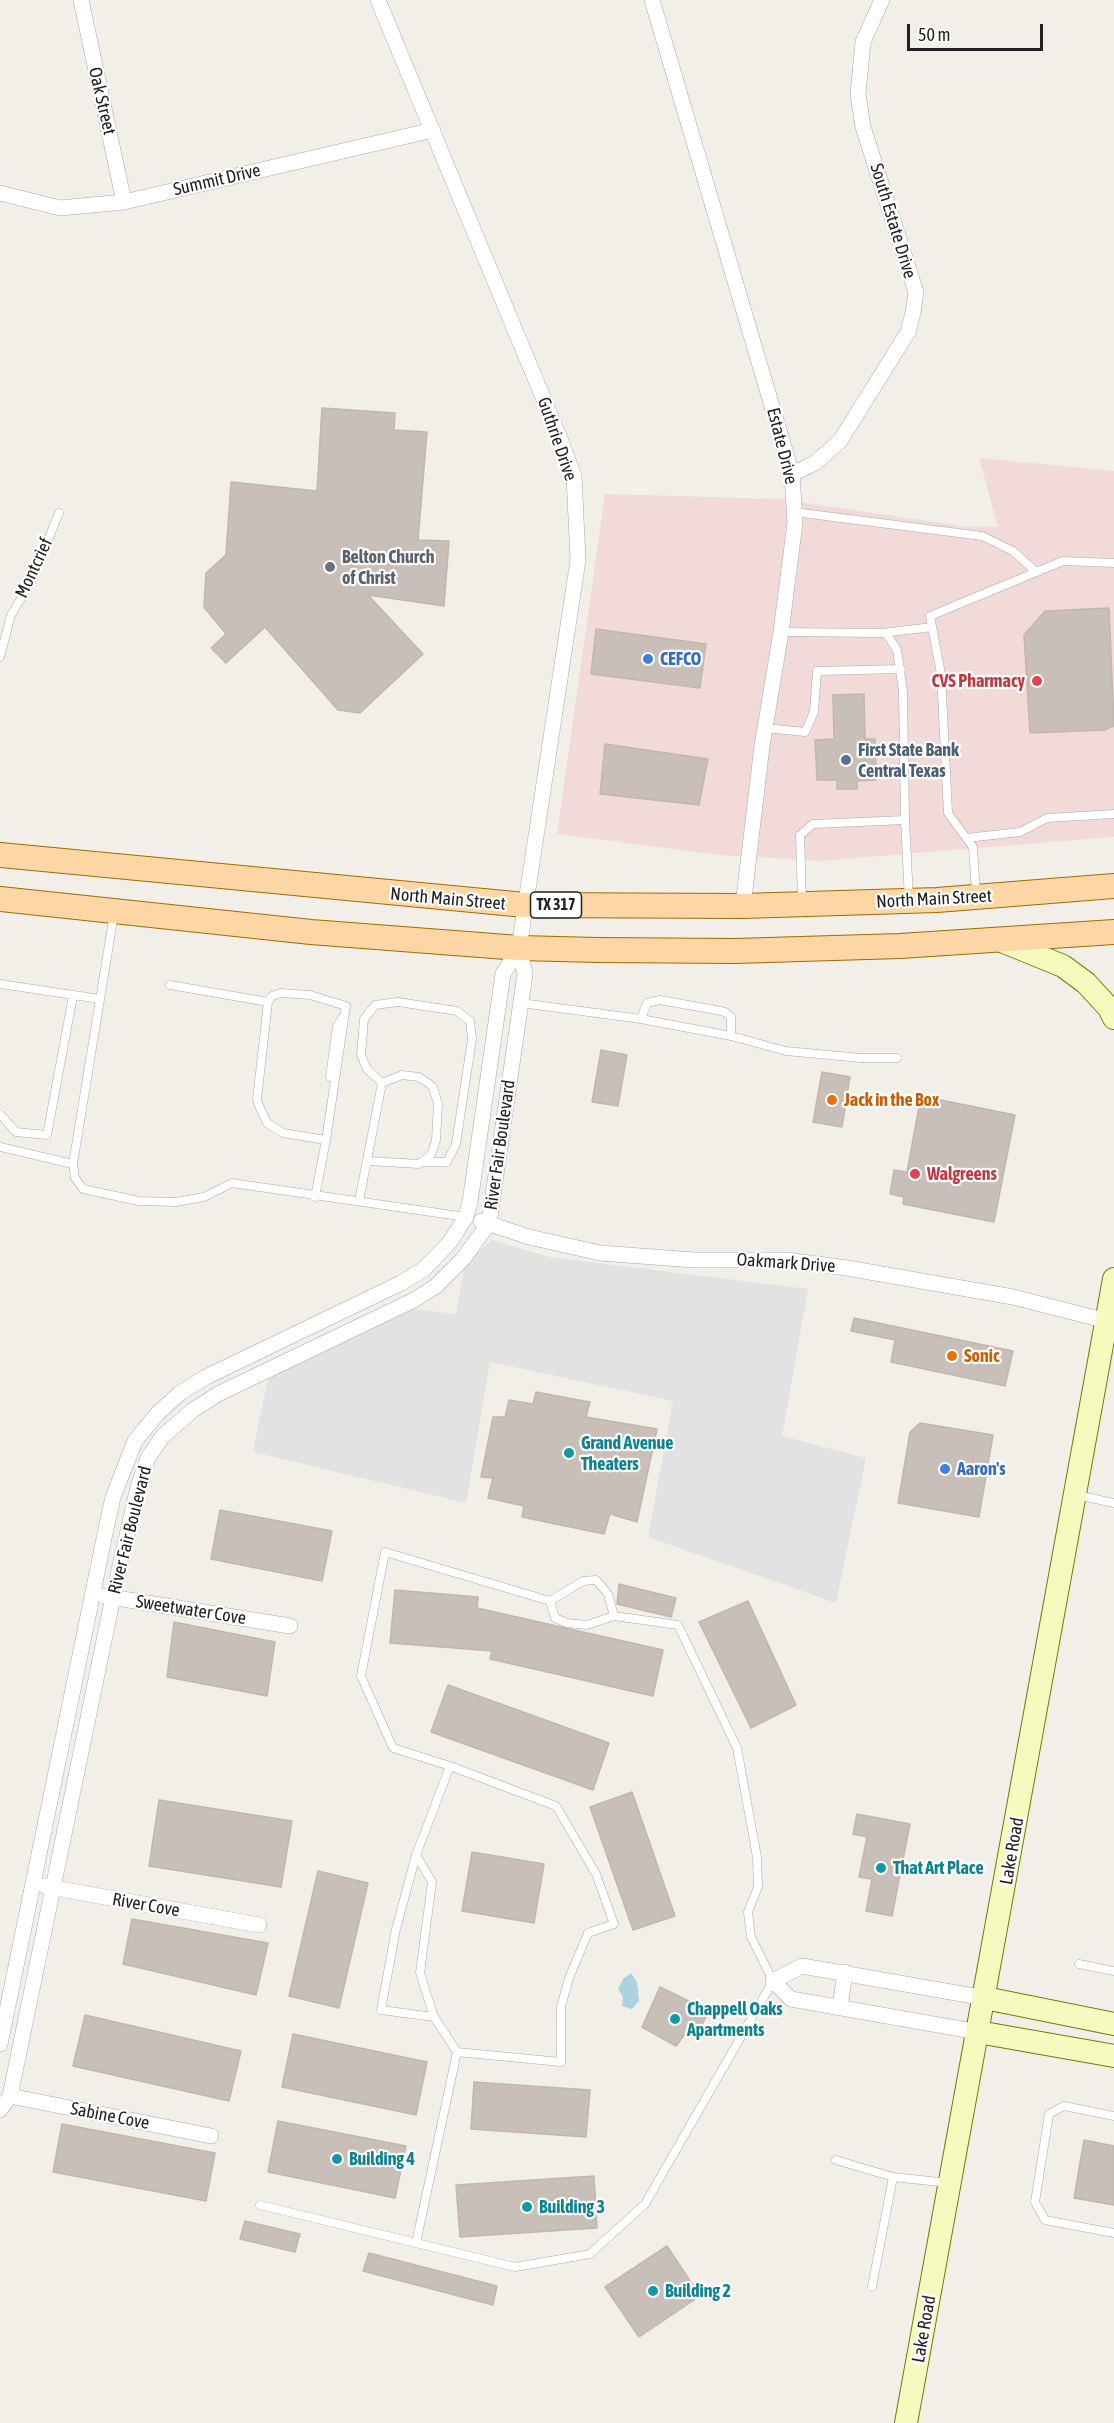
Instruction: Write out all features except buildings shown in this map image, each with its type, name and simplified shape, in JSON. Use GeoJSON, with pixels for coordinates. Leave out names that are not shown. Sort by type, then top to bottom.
{"type":"FeatureCollection","features":[{"type":"Feature","properties":{"kind":"main road","name":"North Main Street"},"geometry":{"type":"LineString","coordinates":[[0,855],[525,905],[743,906],[909,901],[1114,885]]}},
{"type":"Feature","properties":{"kind":"main road"},"geometry":{"type":"LineString","coordinates":[[0,899],[311,932],[519,948],[735,951],[999,940],[1114,932]]}},
{"type":"Feature","properties":{"kind":"main road"},"geometry":{"type":"LineString","coordinates":[[999,940],[1063,966],[1086,983],[1114,1018]]}},
{"type":"Feature","properties":{"kind":"main road","name":"Lake Road"},"geometry":{"type":"LineString","coordinates":[[906,2423],[1114,1279]]}},
{"type":"Feature","properties":{"kind":"main road"},"geometry":{"type":"LineString","coordinates":[[985,1998],[1114,2024]]}},
{"type":"Feature","properties":{"kind":"main road"},"geometry":{"type":"LineString","coordinates":[[978,2032],[1114,2056]]}},
{"type":"Feature","properties":{"kind":"street","name":"Oak Street"},"geometry":{"type":"LineString","coordinates":[[81,0],[124,202]]}},
{"type":"Feature","properties":{"kind":"street","name":"Guthrie Drive"},"geometry":{"type":"LineString","coordinates":[[378,0],[574,476],[578,560],[525,905]]}},
{"type":"Feature","properties":{"kind":"street","name":"Estate Drive"},"geometry":{"type":"LineString","coordinates":[[652,0],[792,474],[794,512],[781,632],[765,728],[743,906]]}},
{"type":"Feature","properties":{"kind":"street","name":"South Estate Drive"},"geometry":{"type":"LineString","coordinates":[[792,474],[815,463],[840,441],[908,332],[913,313],[916,292],[863,127],[858,94],[863,42],[882,0]]}},
{"type":"Feature","properties":{"kind":"street","name":"Summit Drive"},"geometry":{"type":"LineString","coordinates":[[0,193],[60,208],[124,202],[433,130]]}},
{"type":"Feature","properties":{"kind":"street","name":"River Fair Boulevard"},"geometry":{"type":"LineString","coordinates":[[0,2110],[10,2096],[113,1597],[142,1472],[148,1458],[162,1437],[192,1410],[218,1395],[414,1300],[436,1286],[463,1259],[489,1223],[525,974],[519,948],[525,905]]}},
{"type":"Feature","properties":{"kind":"street","name":"River Fair Boulevard"},"geometry":{"type":"LineString","coordinates":[[0,2044],[113,1497],[135,1441],[150,1422],[180,1393],[206,1377],[401,1283],[424,1269],[450,1242],[466,1217],[478,1156],[503,975],[519,948]]}},
{"type":"Feature","properties":{"kind":"street","name":"Oakmark Drive"},"geometry":{"type":"LineString","coordinates":[[466,1217],[529,1237],[600,1253],[694,1260],[787,1260],[847,1268],[1013,1297],[1107,1321]]}},
{"type":"Feature","properties":{"kind":"street"},"geometry":{"type":"LineString","coordinates":[[150,1422],[162,1437]]}},
{"type":"Feature","properties":{"kind":"street","name":"Sweetwater Cove"},"geometry":{"type":"LineString","coordinates":[[92,1594],[290,1626]]}},
{"type":"Feature","properties":{"kind":"street","name":"River Cove"},"geometry":{"type":"LineString","coordinates":[[34,1884],[259,1925]]}},
{"type":"Feature","properties":{"kind":"street"},"geometry":{"type":"LineString","coordinates":[[978,2032],[791,1999],[773,1981],[802,1966],[985,1998]]}},
{"type":"Feature","properties":{"kind":"street"},"geometry":{"type":"LineString","coordinates":[[840,2007],[845,1972]]}},
{"type":"Feature","properties":{"kind":"street","name":"Sabine Cove"},"geometry":{"type":"LineString","coordinates":[[10,2096],[211,2136]]}},
{"type":"Feature","properties":{"kind":"lane"},"geometry":{"type":"LineString","coordinates":[[794,512],[982,536],[1013,551],[1036,572]]}},
{"type":"Feature","properties":{"kind":"lane","name":"Montcrief"},"geometry":{"type":"LineString","coordinates":[[0,657],[11,615],[31,582],[59,513]]}},
{"type":"Feature","properties":{"kind":"lane"},"geometry":{"type":"LineString","coordinates":[[976,897],[973,847],[948,813],[941,674],[930,616],[1064,561],[1114,563]]}},
{"type":"Feature","properties":{"kind":"lane"},"geometry":{"type":"LineString","coordinates":[[781,632],[886,633],[932,627]]}},
{"type":"Feature","properties":{"kind":"lane"},"geometry":{"type":"LineString","coordinates":[[886,633],[897,650],[901,669],[904,820],[909,901]]}},
{"type":"Feature","properties":{"kind":"lane"},"geometry":{"type":"LineString","coordinates":[[765,728],[806,732],[814,712],[817,671],[901,669]]}},
{"type":"Feature","properties":{"kind":"lane"},"geometry":{"type":"LineString","coordinates":[[967,838],[1020,832],[1047,818],[1114,814]]}},
{"type":"Feature","properties":{"kind":"lane"},"geometry":{"type":"LineString","coordinates":[[802,904],[800,835],[813,824],[904,820]]}},
{"type":"Feature","properties":{"kind":"lane"},"geometry":{"type":"LineString","coordinates":[[114,911],[73,1164],[75,1178],[83,1189],[139,1201],[176,1202],[204,1197],[232,1183],[315,1197],[359,1201],[466,1217]]}},
{"type":"Feature","properties":{"kind":"lane"},"geometry":{"type":"LineString","coordinates":[[0,984],[100,999]]}},
{"type":"Feature","properties":{"kind":"lane"},"geometry":{"type":"LineString","coordinates":[[170,985],[268,1002]]}},
{"type":"Feature","properties":{"kind":"lane"},"geometry":{"type":"LineString","coordinates":[[315,1197],[326,1140],[346,1006],[310,995],[281,993],[272,996],[268,1002],[257,1098],[262,1115],[267,1123],[283,1133],[326,1140]]}},
{"type":"Feature","properties":{"kind":"lane"},"geometry":{"type":"LineString","coordinates":[[0,1114],[16,1132],[47,1135],[73,996]]}},
{"type":"Feature","properties":{"kind":"lane"},"geometry":{"type":"LineString","coordinates":[[641,1019],[647,1003],[660,1000],[725,1011],[731,1017],[731,1036]]}},
{"type":"Feature","properties":{"kind":"lane"},"geometry":{"type":"LineString","coordinates":[[369,1161],[406,1165],[447,1162],[456,1144],[472,1039],[470,1022],[457,1011],[398,1002],[375,1005],[364,1019],[361,1055],[367,1069],[382,1083]]}},
{"type":"Feature","properties":{"kind":"lane"},"geometry":{"type":"LineString","coordinates":[[521,1003],[641,1019],[731,1036],[786,1051],[861,1058],[897,1058]]}},
{"type":"Feature","properties":{"kind":"lane"},"geometry":{"type":"LineString","coordinates":[[382,1083],[402,1075],[419,1077],[433,1087],[438,1104],[436,1140],[434,1149],[424,1162]]}},
{"type":"Feature","properties":{"kind":"lane"},"geometry":{"type":"LineString","coordinates":[[359,1201],[369,1161],[382,1083]]}},
{"type":"Feature","properties":{"kind":"lane"},"geometry":{"type":"LineString","coordinates":[[0,1147],[73,1164]]}},
{"type":"Feature","properties":{"kind":"lane"},"geometry":{"type":"LineString","coordinates":[[1075,1494],[1114,1503]]}},
{"type":"Feature","properties":{"kind":"lane"},"geometry":{"type":"LineString","coordinates":[[457,2052],[561,2062],[561,2007],[569,1978],[588,1933],[614,1924],[596,1874],[556,1806],[450,1766],[393,1748],[361,1676],[385,1552],[550,1601],[583,1581],[596,1580],[608,1594],[614,1616]]}},
{"type":"Feature","properties":{"kind":"lane"},"geometry":{"type":"LineString","coordinates":[[260,2205],[515,2267],[590,2254],[645,2204],[773,1981],[751,1937],[748,1912],[758,1887],[757,1857],[737,1748],[678,1625],[614,1616],[587,1625],[567,1623],[555,1618],[550,1601]]}},
{"type":"Feature","properties":{"kind":"lane"},"geometry":{"type":"LineString","coordinates":[[434,2017],[381,2010],[396,1929],[416,1855],[450,1766]]}},
{"type":"Feature","properties":{"kind":"lane"},"geometry":{"type":"LineString","coordinates":[[416,1855],[432,1881],[420,1973],[434,2017],[457,2052],[416,2243]]}},
{"type":"Feature","properties":{"kind":"lane"},"geometry":{"type":"LineString","coordinates":[[1079,1964],[1114,1971]]}},
{"type":"Feature","properties":{"kind":"lane"},"geometry":{"type":"LineString","coordinates":[[1114,2116],[1064,2106],[1049,2114],[1035,2202],[1045,2220],[1114,2233]]}},
{"type":"Feature","properties":{"kind":"lane"},"geometry":{"type":"LineString","coordinates":[[836,2160],[893,2177],[950,2183]]}},
{"type":"Feature","properties":{"kind":"lane"},"geometry":{"type":"LineString","coordinates":[[872,2287],[893,2177]]}},
{"type":"Feature","properties":{"kind":"shaded area"},"geometry":{"type":"Polygon","coordinates":[[[979,458],[1114,471],[1114,837],[819,861],[719,855],[557,834],[605,494],[780,499],[961,526],[998,527],[979,458]]]}},
{"type":"Feature","properties":{"kind":"shaded area"},"geometry":{"type":"Polygon","coordinates":[[[492,1240],[550,1257],[808,1289],[782,1436],[866,1458],[836,1603],[648,1537],[673,1401],[490,1362],[466,1503],[253,1452],[271,1363],[405,1308],[456,1314],[465,1262],[492,1240]]]}},
{"type":"Feature","properties":{"kind":"water"},"geometry":{"type":"Polygon","coordinates":[[[631,1973],[637,1982],[639,2001],[632,2009],[622,2006],[623,1997],[618,1989],[623,1979],[631,1973]]]}},
{"type":"Feature","properties":{"kind":"place","name":"Belton Church of Christ"},"geometry":{"type":"Point","coordinates":[330,567]}},
{"type":"Feature","properties":{"kind":"place","name":"CEFCO"},"geometry":{"type":"Point","coordinates":[648,659]}},
{"type":"Feature","properties":{"kind":"place","name":"CVS Pharmacy"},"geometry":{"type":"Point","coordinates":[1037,681]}},
{"type":"Feature","properties":{"kind":"place","name":"First State Bank Central Texas"},"geometry":{"type":"Point","coordinates":[846,760]}},
{"type":"Feature","properties":{"kind":"place","name":"Jack in the Box"},"geometry":{"type":"Point","coordinates":[832,1100]}},
{"type":"Feature","properties":{"kind":"place","name":"Walgreens"},"geometry":{"type":"Point","coordinates":[915,1174]}},
{"type":"Feature","properties":{"kind":"place","name":"Sonic"},"geometry":{"type":"Point","coordinates":[952,1356]}},
{"type":"Feature","properties":{"kind":"place","name":"Grand Avenue Theaters"},"geometry":{"type":"Point","coordinates":[569,1453]}},
{"type":"Feature","properties":{"kind":"place","name":"Aaron's"},"geometry":{"type":"Point","coordinates":[945,1469]}},
{"type":"Feature","properties":{"kind":"place","name":"That Art Place"},"geometry":{"type":"Point","coordinates":[881,1868]}},
{"type":"Feature","properties":{"kind":"place","name":"Chappell Oaks Apartments"},"geometry":{"type":"Point","coordinates":[675,2019]}},
{"type":"Feature","properties":{"kind":"place","name":"Building 4"},"geometry":{"type":"Point","coordinates":[337,2159]}},
{"type":"Feature","properties":{"kind":"place","name":"Building 3"},"geometry":{"type":"Point","coordinates":[527,2207]}},
{"type":"Feature","properties":{"kind":"place","name":"Building 2"},"geometry":{"type":"Point","coordinates":[653,2291]}}]}
